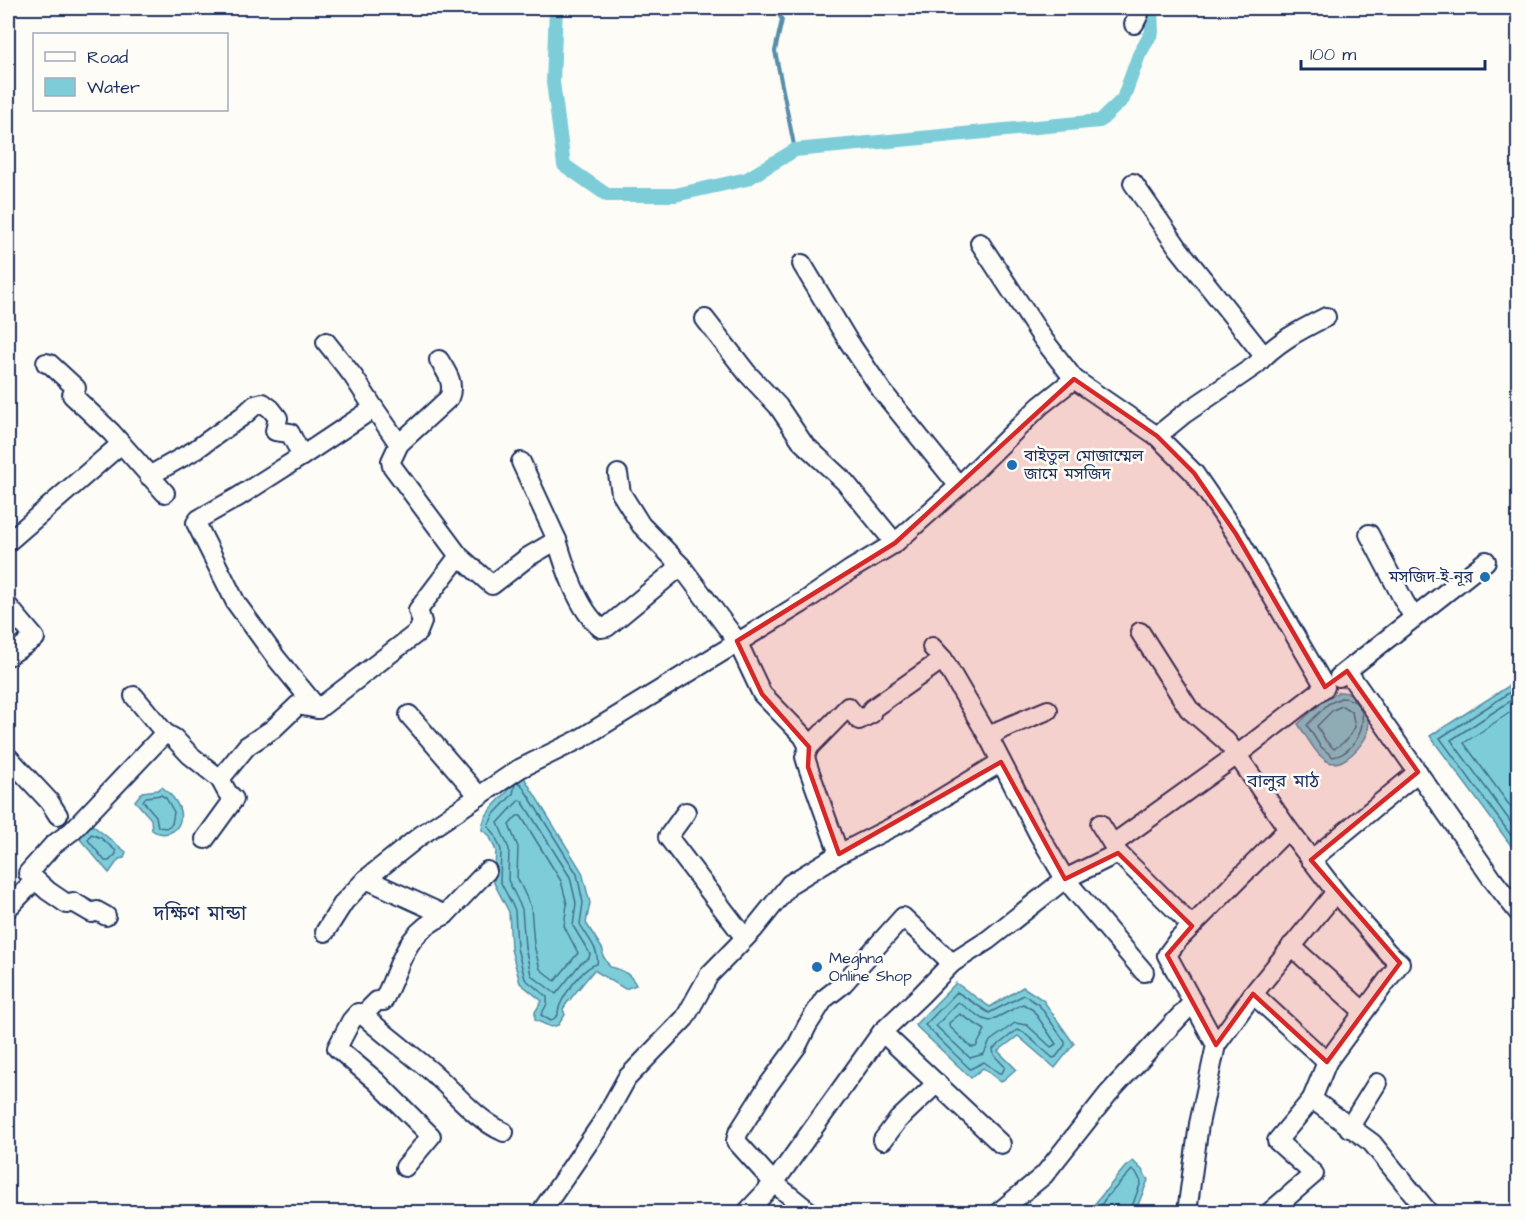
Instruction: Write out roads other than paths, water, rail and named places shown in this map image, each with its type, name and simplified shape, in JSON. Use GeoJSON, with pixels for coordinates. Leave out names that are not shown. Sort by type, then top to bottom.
{"type":"FeatureCollection","features":[{"type":"Feature","properties":{"kind":"street"},"geometry":{"type":"LineString","coordinates":[[1133,183],[1179,249],[1264,356]]}},
{"type":"Feature","properties":{"kind":"street"},"geometry":{"type":"LineString","coordinates":[[980,243],[1043,339],[1074,379],[1157,436],[1194,473],[1236,534],[1325,687]]}},
{"type":"Feature","properties":{"kind":"street"},"geometry":{"type":"LineString","coordinates":[[802,264],[847,339],[882,391],[958,486]]}},
{"type":"Feature","properties":{"kind":"street"},"geometry":{"type":"LineString","coordinates":[[1157,436],[1184,414],[1256,365],[1291,335],[1326,317]]}},
{"type":"Feature","properties":{"kind":"street"},"geometry":{"type":"LineString","coordinates":[[705,319],[747,373],[778,406],[803,443],[845,482],[895,543]]}},
{"type":"Feature","properties":{"kind":"street"},"geometry":{"type":"LineString","coordinates":[[326,342],[353,376],[399,444]]}},
{"type":"Feature","properties":{"kind":"street"},"geometry":{"type":"LineString","coordinates":[[439,360],[452,382],[449,398],[399,444],[392,456],[393,466],[459,556],[492,585],[528,556],[557,540]]}},
{"type":"Feature","properties":{"kind":"street"},"geometry":{"type":"LineString","coordinates":[[46,363],[76,388],[72,395],[121,444],[165,493]]}},
{"type":"Feature","properties":{"kind":"street"},"geometry":{"type":"LineString","coordinates":[[325,932],[345,902],[366,879],[420,836],[479,795],[519,769],[580,739],[895,543],[958,486],[1040,406],[1074,379]]}},
{"type":"Feature","properties":{"kind":"street"},"geometry":{"type":"LineString","coordinates":[[149,476],[195,450],[255,405],[263,403],[278,418],[275,431],[290,433],[302,456]]}},
{"type":"Feature","properties":{"kind":"street"},"geometry":{"type":"LineString","coordinates":[[318,709],[277,660],[236,603],[196,523],[374,408]]}},
{"type":"Feature","properties":{"kind":"street"},"geometry":{"type":"LineString","coordinates":[[8,542],[121,444]]}},
{"type":"Feature","properties":{"kind":"street"},"geometry":{"type":"LineString","coordinates":[[521,462],[557,540],[566,570],[577,594],[602,628],[608,627],[681,566]]}},
{"type":"Feature","properties":{"kind":"street"},"geometry":{"type":"LineString","coordinates":[[618,474],[621,494],[641,525],[681,566],[737,641],[762,694],[803,736],[809,747]]}},
{"type":"Feature","properties":{"kind":"street"},"geometry":{"type":"LineString","coordinates":[[1369,534],[1414,618]]}},
{"type":"Feature","properties":{"kind":"street"},"geometry":{"type":"LineString","coordinates":[[220,778],[247,746],[273,729],[298,705],[318,709],[418,632],[422,622],[418,610],[459,556]]}},
{"type":"Feature","properties":{"kind":"street"},"geometry":{"type":"LineString","coordinates":[[747,1212],[774,1183],[882,1032],[952,963],[988,940],[1065,879],[1115,849],[1486,561]]}},
{"type":"Feature","properties":{"kind":"street"},"geometry":{"type":"LineString","coordinates":[[8,606],[35,638],[8,656]]}},
{"type":"Feature","properties":{"kind":"street"},"geometry":{"type":"LineString","coordinates":[[1140,632],[1189,709],[1226,741],[1336,892],[1388,953],[1400,963],[1327,1062],[1312,1099],[1277,1141],[1314,1174],[1270,1212]]}},
{"type":"Feature","properties":{"kind":"street"},"geometry":{"type":"LineString","coordinates":[[839,854],[805,757],[809,747],[848,707],[859,720],[871,714],[872,709],[937,653],[989,738],[1038,835],[1065,879],[1144,972]]}},
{"type":"Feature","properties":{"kind":"street"},"geometry":{"type":"LineString","coordinates":[[1347,671],[1493,880],[1518,912]]}},
{"type":"Feature","properties":{"kind":"street"},"geometry":{"type":"LineString","coordinates":[[134,696],[165,733],[220,778],[227,792],[234,799],[204,839]]}},
{"type":"Feature","properties":{"kind":"street"},"geometry":{"type":"LineString","coordinates":[[989,738],[1000,730],[1048,710]]}},
{"type":"Feature","properties":{"kind":"street"},"geometry":{"type":"LineString","coordinates":[[409,715],[479,795]]}},
{"type":"Feature","properties":{"kind":"street"},"geometry":{"type":"LineString","coordinates":[[106,916],[97,911],[92,913],[73,902],[68,904],[28,873],[46,852],[85,818],[165,733]]}},
{"type":"Feature","properties":{"kind":"street"},"geometry":{"type":"LineString","coordinates":[[8,757],[49,801],[58,815]]}},
{"type":"Feature","properties":{"kind":"street"},"geometry":{"type":"LineString","coordinates":[[541,1212],[602,1123],[627,1078],[685,1018],[710,975],[746,938],[790,884],[839,854],[906,820],[1001,762]]}},
{"type":"Feature","properties":{"kind":"street"},"geometry":{"type":"LineString","coordinates":[[1311,860],[1418,772]]}},
{"type":"Feature","properties":{"kind":"street"},"geometry":{"type":"LineString","coordinates":[[686,812],[668,837],[746,938]]}},
{"type":"Feature","properties":{"kind":"street"},"geometry":{"type":"LineString","coordinates":[[1100,824],[1115,849],[1192,926]]}},
{"type":"Feature","properties":{"kind":"street"},"geometry":{"type":"LineString","coordinates":[[1216,1046],[1167,955],[1192,926],[1288,829]]}},
{"type":"Feature","properties":{"kind":"street"},"geometry":{"type":"LineString","coordinates":[[364,1014],[377,1001],[383,1001],[410,942],[428,922],[445,915],[487,871]]}},
{"type":"Feature","properties":{"kind":"street"},"geometry":{"type":"LineString","coordinates":[[366,879],[445,915]]}},
{"type":"Feature","properties":{"kind":"street"},"geometry":{"type":"LineString","coordinates":[[8,908],[35,880]]}},
{"type":"Feature","properties":{"kind":"street"},"geometry":{"type":"LineString","coordinates":[[1187,1212],[1199,1125],[1216,1046],[1253,994],[1336,892]]}},
{"type":"Feature","properties":{"kind":"street"},"geometry":{"type":"LineString","coordinates":[[810,1212],[774,1183],[736,1141],[738,1132],[797,1046],[824,999],[842,985],[903,917],[952,963]]}},
{"type":"Feature","properties":{"kind":"street"},"geometry":{"type":"LineString","coordinates":[[1291,946],[1363,1011]]}},
{"type":"Feature","properties":{"kind":"street"},"geometry":{"type":"LineString","coordinates":[[1253,994],[1327,1062]]}},
{"type":"Feature","properties":{"kind":"street"},"geometry":{"type":"LineString","coordinates":[[999,1212],[1044,1175],[1108,1094],[1193,1002]]}},
{"type":"Feature","properties":{"kind":"street"},"geometry":{"type":"LineString","coordinates":[[405,1167],[431,1136],[376,1081],[338,1048],[351,1021],[358,1013],[364,1014],[435,1075],[474,1113],[491,1126],[504,1132]]}},
{"type":"Feature","properties":{"kind":"street"},"geometry":{"type":"LineString","coordinates":[[882,1032],[1001,1144]]}},
{"type":"Feature","properties":{"kind":"street"},"geometry":{"type":"LineString","coordinates":[[883,1140],[898,1120],[937,1083]]}},
{"type":"Feature","properties":{"kind":"street"},"geometry":{"type":"LineString","coordinates":[[1349,1128],[1377,1083]]}},
{"type":"Feature","properties":{"kind":"street"},"geometry":{"type":"LineString","coordinates":[[1312,1099],[1372,1143],[1428,1212]]}},
{"type":"Feature","properties":{"kind":"water"},"geometry":{"type":"Polygon","coordinates":[[[1518,680],[1518,855],[1430,736],[1518,680]]]}},
{"type":"Feature","properties":{"kind":"water"},"geometry":{"type":"Polygon","coordinates":[[[1339,692],[1350,693],[1358,699],[1367,714],[1369,727],[1358,749],[1346,759],[1333,763],[1318,753],[1298,724],[1325,699],[1339,692]]]}},
{"type":"Feature","properties":{"kind":"water"},"geometry":{"type":"Polygon","coordinates":[[[517,774],[525,779],[582,872],[590,903],[586,923],[603,950],[603,956],[610,967],[625,973],[636,985],[625,989],[594,970],[563,1009],[565,1015],[558,1025],[551,1027],[535,1020],[535,1012],[542,1001],[520,983],[511,949],[509,912],[494,883],[496,851],[489,835],[482,830],[487,814],[508,791],[508,787],[517,774]]]}},
{"type":"Feature","properties":{"kind":"water"},"geometry":{"type":"Polygon","coordinates":[[[162,787],[175,801],[181,817],[177,828],[163,834],[152,830],[151,819],[135,801],[142,792],[158,790],[162,787]]]}},
{"type":"Feature","properties":{"kind":"water"},"geometry":{"type":"Polygon","coordinates":[[[91,824],[126,852],[124,858],[119,859],[109,873],[79,838],[91,824]]]}},
{"type":"Feature","properties":{"kind":"water"},"geometry":{"type":"Polygon","coordinates":[[[956,983],[990,1007],[1023,987],[1043,1000],[1074,1044],[1055,1068],[1018,1036],[998,1051],[1016,1069],[1001,1082],[983,1068],[971,1078],[915,1025],[956,983]]]}},
{"type":"Feature","properties":{"kind":"water"},"geometry":{"type":"Polygon","coordinates":[[[1133,1161],[1148,1180],[1135,1212],[1088,1212],[1125,1167],[1133,1161]]]}},
{"type":"Feature","properties":{"kind":"waterway"},"geometry":{"type":"LineString","coordinates":[[556,8],[553,82],[564,165],[607,195],[675,195],[747,179],[795,150],[1100,121],[1123,99],[1139,55],[1152,32],[1151,8]]}},
{"type":"Feature","properties":{"kind":"waterway"},"geometry":{"type":"LineString","coordinates":[[776,8],[782,20],[775,51],[795,150]]}},
{"type":"Feature","properties":{"kind":"place","name":"বাইতুল মোজাম্মেল জামে মসজিদ"},"geometry":{"type":"Point","coordinates":[1012,465]}},
{"type":"Feature","properties":{"kind":"place","name":"মসজিদ-ই-নূর"},"geometry":{"type":"Point","coordinates":[1485,577]}},
{"type":"Feature","properties":{"kind":"place","name":"Meghna Online Shop"},"geometry":{"type":"Point","coordinates":[817,967]}},
{"type":"Feature","properties":{"kind":"district","name":"বালুর মাঠ"},"geometry":{"type":"Point","coordinates":[1283,781]}},
{"type":"Feature","properties":{"kind":"district","name":"দক্ষিণ মান্ডা"},"geometry":{"type":"Point","coordinates":[200,914]}}]}
